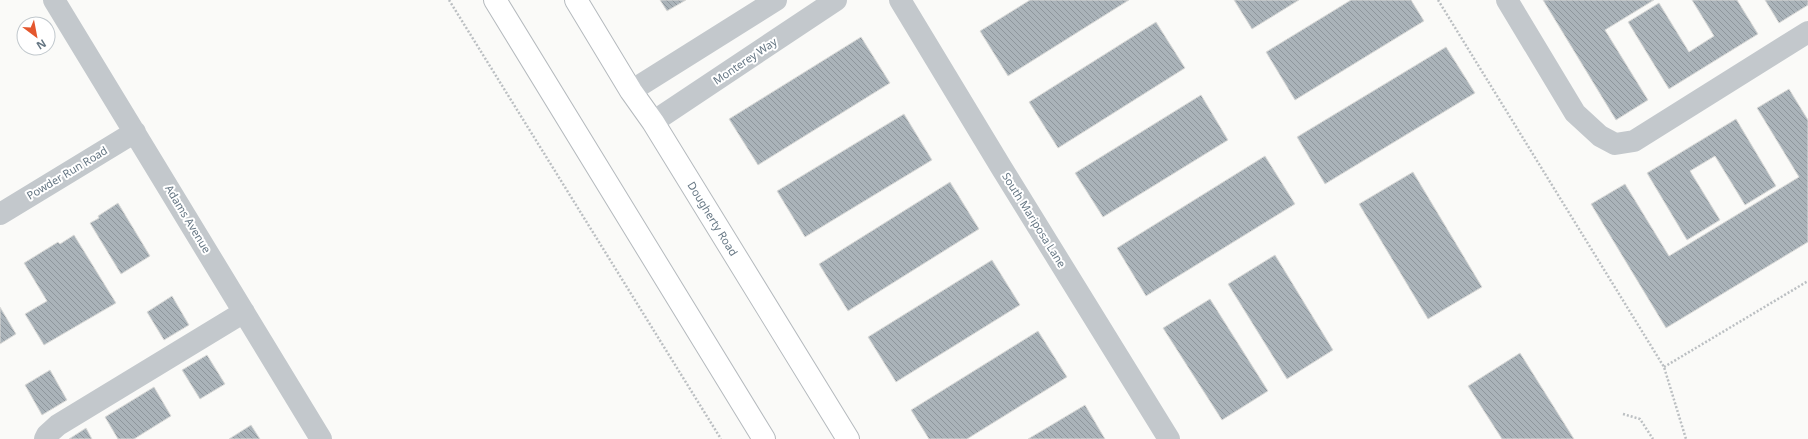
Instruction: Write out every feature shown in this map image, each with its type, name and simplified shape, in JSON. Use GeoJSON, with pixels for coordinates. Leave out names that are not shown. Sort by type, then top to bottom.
{"type":"FeatureCollection","features":[{"type":"Feature","properties":{"kind":"main road"},"geometry":{"type":"LineString","coordinates":[[495,0],[764,439]]}},
{"type":"Feature","properties":{"kind":"main road","name":"Dougherty Road"},"geometry":{"type":"LineString","coordinates":[[576,0],[848,439]]}},
{"type":"Feature","properties":{"kind":"street","name":"Adams Avenue"},"geometry":{"type":"LineString","coordinates":[[54,0],[321,439]]}},
{"type":"Feature","properties":{"kind":"street"},"geometry":{"type":"LineString","coordinates":[[631,91],[776,0]]}},
{"type":"Feature","properties":{"kind":"street","name":"Monterey Way"},"geometry":{"type":"LineString","coordinates":[[653,122],[836,0]]}},
{"type":"Feature","properties":{"kind":"street","name":"South Mariposa Lane"},"geometry":{"type":"LineString","coordinates":[[900,0],[1169,439]]}},
{"type":"Feature","properties":{"kind":"street"},"geometry":{"type":"LineString","coordinates":[[1507,0],[1575,113],[1600,136],[1615,144],[1634,140],[1808,32]]}},
{"type":"Feature","properties":{"kind":"street","name":"Powder Run Road"},"geometry":{"type":"LineString","coordinates":[[0,214],[135,132]]}},
{"type":"Feature","properties":{"kind":"street"},"geometry":{"type":"LineString","coordinates":[[45,439],[47,435],[58,425],[244,312]]}},
{"type":"Feature","properties":{"kind":"path"},"geometry":{"type":"LineString","coordinates":[[449,0],[721,439]]}},
{"type":"Feature","properties":{"kind":"path"},"geometry":{"type":"LineString","coordinates":[[1438,0],[1664,367],[1686,439]]}},
{"type":"Feature","properties":{"kind":"path"},"geometry":{"type":"LineString","coordinates":[[1664,367],[1808,281]]}},
{"type":"Feature","properties":{"kind":"path"},"geometry":{"type":"LineString","coordinates":[[1623,414],[1640,419],[1654,439]]}},
{"type":"Feature","properties":{"kind":"building"},"geometry":{"type":"Polygon","coordinates":[[[660,0],[686,0],[667,11],[660,0]]]}},
{"type":"Feature","properties":{"kind":"building"},"geometry":{"type":"Polygon","coordinates":[[[1030,0],[1129,0],[1008,76],[980,31],[1030,0]]]}},
{"type":"Feature","properties":{"kind":"building"},"geometry":{"type":"Polygon","coordinates":[[[1234,0],[1299,0],[1252,29],[1234,0]]]}},
{"type":"Feature","properties":{"kind":"building"},"geometry":{"type":"Polygon","coordinates":[[[1351,0],[1411,0],[1424,21],[1295,100],[1266,52],[1351,0]]]}},
{"type":"Feature","properties":{"kind":"building"},"geometry":{"type":"Polygon","coordinates":[[[1543,0],[1654,0],[1605,30],[1648,100],[1616,120],[1543,0]]]}},
{"type":"Feature","properties":{"kind":"building"},"geometry":{"type":"Polygon","coordinates":[[[1692,0],[1737,0],[1758,34],[1669,89],[1628,22],[1659,3],[1689,52],[1714,36],[1692,0]]]}},
{"type":"Feature","properties":{"kind":"building"},"geometry":{"type":"Polygon","coordinates":[[[1765,0],[1808,0],[1808,5],[1779,23],[1765,0]]]}},
{"type":"Feature","properties":{"kind":"building"},"geometry":{"type":"Polygon","coordinates":[[[1156,22],[1185,68],[1058,148],[1029,102],[1156,22]]]}},
{"type":"Feature","properties":{"kind":"building"},"geometry":{"type":"Polygon","coordinates":[[[861,37],[890,83],[758,165],[729,119],[861,37]]]}},
{"type":"Feature","properties":{"kind":"building"},"geometry":{"type":"Polygon","coordinates":[[[1446,47],[1475,93],[1325,184],[1297,137],[1446,47]]]}},
{"type":"Feature","properties":{"kind":"building"},"geometry":{"type":"Polygon","coordinates":[[[1789,89],[1808,120],[1808,242],[1666,328],[1591,204],[1625,184],[1669,256],[1799,177],[1757,108],[1789,89]]]}},
{"type":"Feature","properties":{"kind":"building"},"geometry":{"type":"Polygon","coordinates":[[[1201,95],[1228,140],[1103,217],[1075,173],[1201,95]]]}},
{"type":"Feature","properties":{"kind":"building"},"geometry":{"type":"Polygon","coordinates":[[[904,114],[932,160],[805,237],[777,191],[904,114]]]}},
{"type":"Feature","properties":{"kind":"building"},"geometry":{"type":"Polygon","coordinates":[[[1736,119],[1776,186],[1745,205],[1715,156],[1690,171],[1720,220],[1687,240],[1647,173],[1736,119]]]}},
{"type":"Feature","properties":{"kind":"building"},"geometry":{"type":"Polygon","coordinates":[[[1265,156],[1295,204],[1146,296],[1117,248],[1265,156]]]}},
{"type":"Feature","properties":{"kind":"building"},"geometry":{"type":"Polygon","coordinates":[[[1413,172],[1482,287],[1428,319],[1359,204],[1413,172]]]}},
{"type":"Feature","properties":{"kind":"building"},"geometry":{"type":"Polygon","coordinates":[[[950,182],[979,229],[848,311],[819,264],[950,182]]]}},
{"type":"Feature","properties":{"kind":"building"},"geometry":{"type":"Polygon","coordinates":[[[118,203],[150,256],[121,274],[90,223],[118,203]]]}},
{"type":"Feature","properties":{"kind":"building"},"geometry":{"type":"Polygon","coordinates":[[[74,235],[116,303],[44,345],[25,314],[47,301],[24,263],[58,242],[60,244],[74,235]]]}},
{"type":"Feature","properties":{"kind":"building"},"geometry":{"type":"Polygon","coordinates":[[[1275,255],[1333,350],[1287,379],[1228,284],[1275,255]]]}},
{"type":"Feature","properties":{"kind":"building"},"geometry":{"type":"Polygon","coordinates":[[[992,260],[1020,305],[896,382],[868,337],[992,260]]]}},
{"type":"Feature","properties":{"kind":"building"},"geometry":{"type":"Polygon","coordinates":[[[172,296],[189,325],[164,340],[147,312],[172,296]]]}},
{"type":"Feature","properties":{"kind":"building"},"geometry":{"type":"Polygon","coordinates":[[[1210,299],[1268,391],[1222,420],[1163,328],[1210,299]]]}},
{"type":"Feature","properties":{"kind":"building"},"geometry":{"type":"Polygon","coordinates":[[[0,307],[16,334],[0,344],[0,307]]]}},
{"type":"Feature","properties":{"kind":"building"},"geometry":{"type":"Polygon","coordinates":[[[1038,331],[1067,377],[967,439],[929,439],[911,410],[1038,331]]]}},
{"type":"Feature","properties":{"kind":"building"},"geometry":{"type":"Polygon","coordinates":[[[1520,353],[1574,439],[1502,439],[1468,386],[1520,353]]]}},
{"type":"Feature","properties":{"kind":"building"},"geometry":{"type":"Polygon","coordinates":[[[207,355],[225,384],[200,399],[182,370],[207,355]]]}},
{"type":"Feature","properties":{"kind":"building"},"geometry":{"type":"Polygon","coordinates":[[[50,370],[67,400],[42,415],[25,385],[50,370]]]}},
{"type":"Feature","properties":{"kind":"building"},"geometry":{"type":"Polygon","coordinates":[[[154,387],[171,416],[134,439],[118,439],[105,417],[154,387]]]}},
{"type":"Feature","properties":{"kind":"building"},"geometry":{"type":"Polygon","coordinates":[[[1085,405],[1105,439],[1028,439],[1085,405]]]}},
{"type":"Feature","properties":{"kind":"building"},"geometry":{"type":"Polygon","coordinates":[[[251,425],[260,439],[229,439],[251,425]]]}},
{"type":"Feature","properties":{"kind":"building"},"geometry":{"type":"Polygon","coordinates":[[[86,428],[92,439],[69,439],[86,428]]]}}]}
